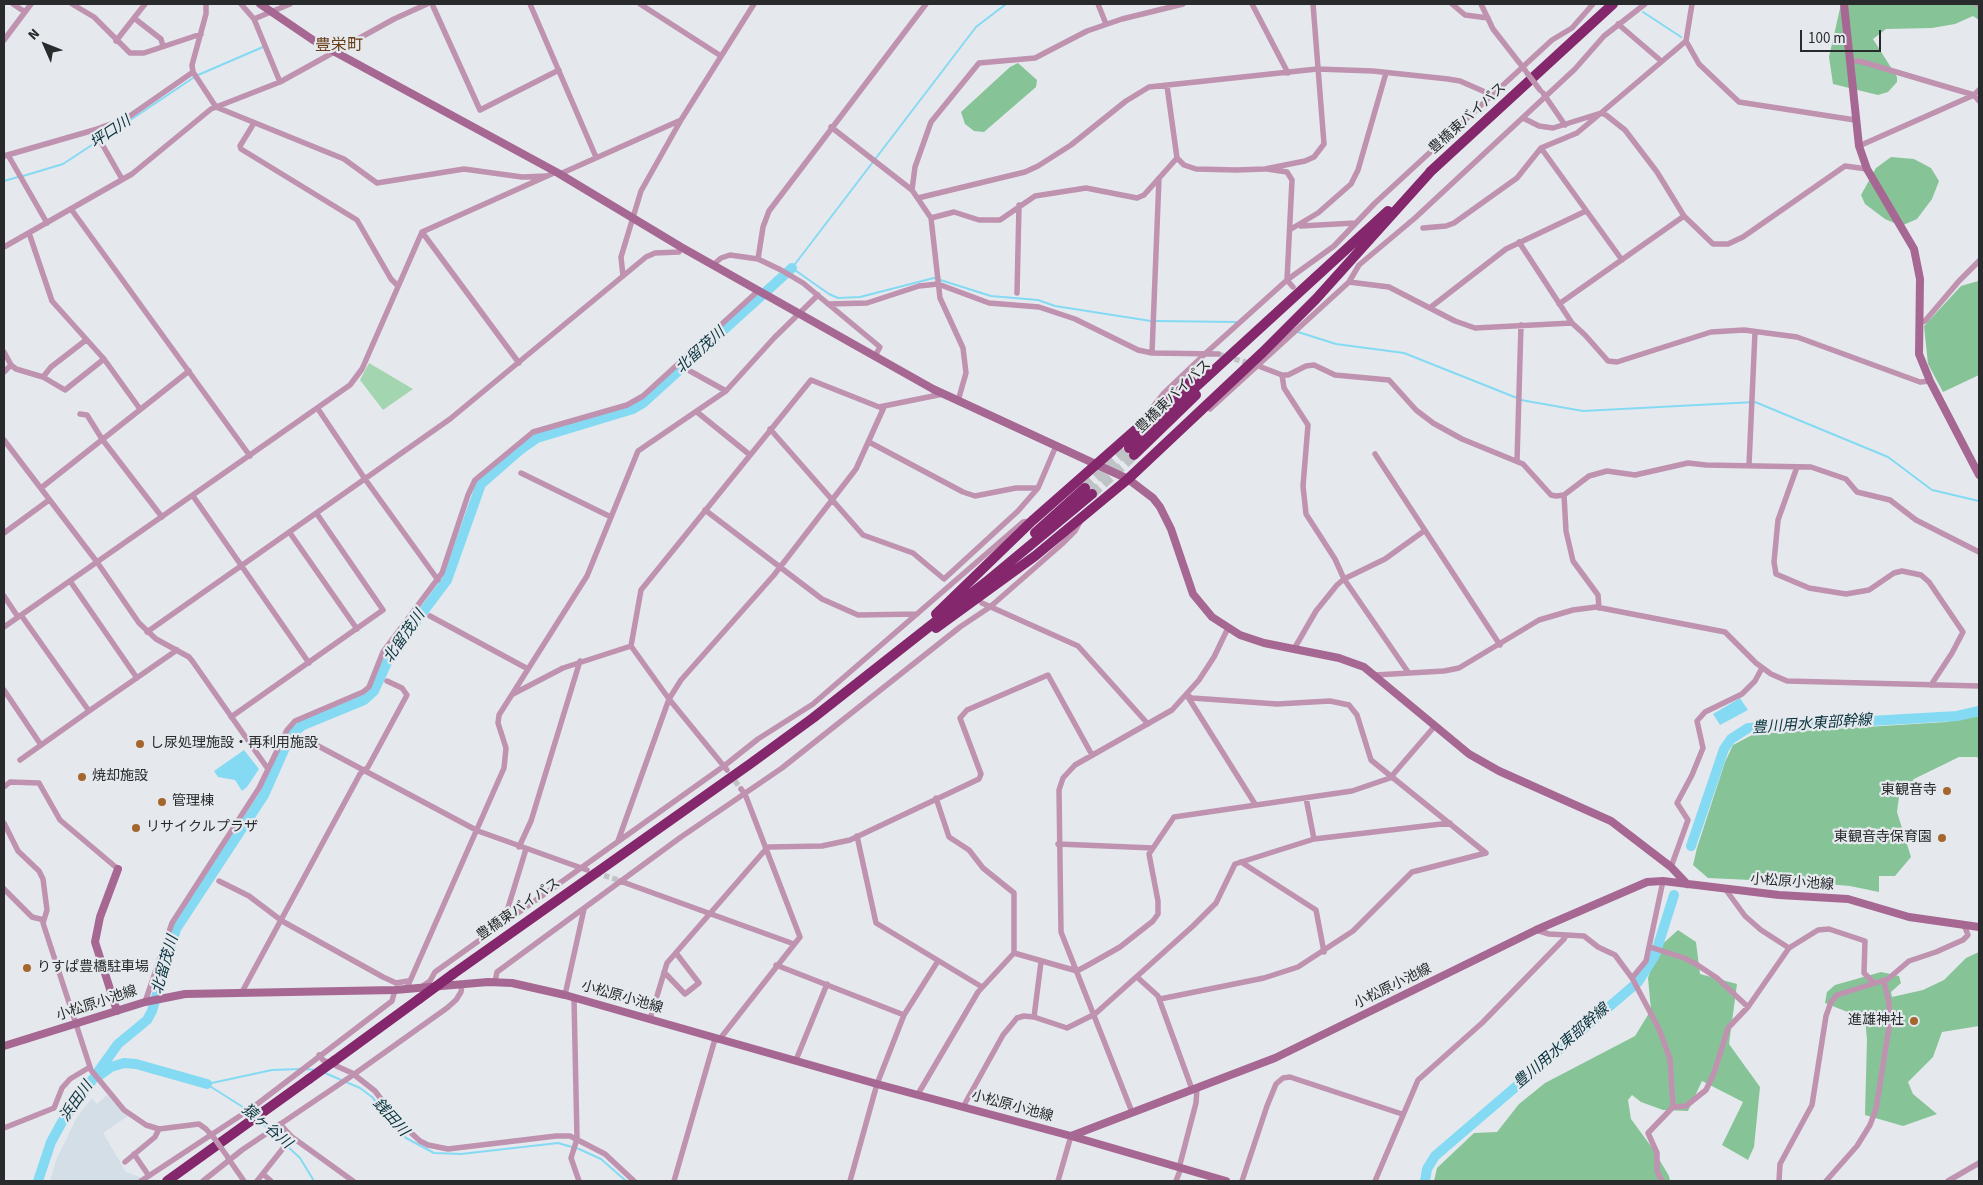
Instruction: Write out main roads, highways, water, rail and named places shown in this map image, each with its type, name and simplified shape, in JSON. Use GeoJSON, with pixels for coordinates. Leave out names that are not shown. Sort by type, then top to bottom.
{"type":"FeatureCollection","features":[{"type":"Feature","properties":{"kind":"highway","name":"豊橋東バイパス"},"geometry":{"type":"LineString","coordinates":[[1340,254],[1131,452],[1273,315],[1614,4]]}},
{"type":"Feature","properties":{"kind":"highway"},"geometry":{"type":"LineString","coordinates":[[848,691],[1027,562],[1128,479],[1316,299],[1433,169]]}},
{"type":"Feature","properties":{"kind":"highway"},"geometry":{"type":"LineString","coordinates":[[922,627],[1032,521],[1141,424],[1262,321],[1273,315]]}},
{"type":"Feature","properties":{"kind":"highway","name":"豊橋東バイパス"},"geometry":{"type":"LineString","coordinates":[[167,1181],[262,1114],[452,974],[750,764],[848,691],[922,627],[1089,491],[986,582],[886,659]]}},
{"type":"Feature","properties":{"kind":"highway"},"geometry":{"type":"LineString","coordinates":[[179,1181],[250,1122]]}},
{"type":"Feature","properties":{"kind":"main road"},"geometry":{"type":"LineString","coordinates":[[260,4],[336,52],[943,394],[1128,479],[1152,498],[1160,508],[1171,529],[1193,594],[1212,617],[1228,628],[1264,643],[1339,658],[1364,667],[1434,727],[1469,754],[1499,771],[1611,821],[1671,867],[1687,884]]}},
{"type":"Feature","properties":{"kind":"main road"},"geometry":{"type":"LineString","coordinates":[[1844,4],[1860,146],[1867,169],[1914,249],[1920,279],[1919,354],[1930,381],[1979,475]]}},
{"type":"Feature","properties":{"kind":"main road"},"geometry":{"type":"LineString","coordinates":[[117,1011],[95,942],[100,917],[118,868]]}},
{"type":"Feature","properties":{"kind":"main road","name":"小松原小池線"},"geometry":{"type":"LineString","coordinates":[[4,1046],[146,1001],[185,994],[406,990],[495,982],[529,986],[565,995],[877,1084],[1071,1136],[1275,1058],[1536,930],[1647,882],[1664,881],[1726,890],[1848,899],[1909,917],[1979,927]]}},
{"type":"Feature","properties":{"kind":"main road"},"geometry":{"type":"LineString","coordinates":[[1071,1136],[1226,1181]]}},
{"type":"Feature","properties":{"kind":"water"},"geometry":{"type":"Polygon","coordinates":[[[1740,698],[1748,710],[1720,725],[1713,714],[1740,698]]]}},
{"type":"Feature","properties":{"kind":"water"},"geometry":{"type":"Polygon","coordinates":[[[244,750],[259,769],[247,787],[242,791],[235,780],[218,777],[214,771],[244,750]]]}},
{"type":"Feature","properties":{"kind":"waterway"},"geometry":{"type":"LineString","coordinates":[[1006,4],[976,27],[792,268],[829,294],[838,298],[860,297],[934,278],[991,296],[1038,300],[1055,306],[1151,321]]}},
{"type":"Feature","properties":{"kind":"waterway"},"geometry":{"type":"LineString","coordinates":[[1643,12],[1681,37]]}},
{"type":"Feature","properties":{"kind":"waterway","name":"坪口川"},"geometry":{"type":"LineString","coordinates":[[198,75],[263,47]]}},
{"type":"Feature","properties":{"kind":"waterway","name":"坪口川"},"geometry":{"type":"LineString","coordinates":[[102,139],[193,78]]}},
{"type":"Feature","properties":{"kind":"waterway","name":"坪口川"},"geometry":{"type":"LineString","coordinates":[[23,176],[63,164],[98,141]]}},
{"type":"Feature","properties":{"kind":"waterway","name":"坪口川"},"geometry":{"type":"LineString","coordinates":[[4,181],[18,177]]}},
{"type":"Feature","properties":{"kind":"waterway","name":"北留茂川"},"geometry":{"type":"LineString","coordinates":[[38,1181],[51,1142],[62,1122],[118,1044],[147,1020],[152,1011],[176,929],[264,795],[288,741],[294,732],[303,725],[364,700],[374,691],[390,656],[447,580],[481,484],[520,450],[537,438],[633,409],[643,403],[792,268]]}},
{"type":"Feature","properties":{"kind":"waterway"},"geometry":{"type":"LineString","coordinates":[[1155,321],[1237,322]]}},
{"type":"Feature","properties":{"kind":"waterway"},"geometry":{"type":"LineString","coordinates":[[1298,332],[1336,344],[1404,353],[1517,398]]}},
{"type":"Feature","properties":{"kind":"waterway"},"geometry":{"type":"LineString","coordinates":[[1521,400],[1583,411],[1755,402],[1888,457],[1932,490],[1979,501]]}},
{"type":"Feature","properties":{"kind":"waterway","name":"豊川用水東部幹線"},"geometry":{"type":"LineString","coordinates":[[1691,846],[1724,749],[1731,739],[1748,728],[1957,716],[1979,711]]}},
{"type":"Feature","properties":{"kind":"waterway","name":"豊川用水東部幹線"},"geometry":{"type":"LineString","coordinates":[[1425,1181],[1427,1169],[1435,1156],[1638,982],[1655,955],[1674,895]]}},
{"type":"Feature","properties":{"kind":"waterway","name":"浜田川"},"geometry":{"type":"LineString","coordinates":[[100,1075],[111,1067],[124,1063],[136,1064],[207,1084]]}},
{"type":"Feature","properties":{"kind":"waterway","name":"銭田川"},"geometry":{"type":"LineString","coordinates":[[207,1084],[272,1070],[301,1069]]}},
{"type":"Feature","properties":{"kind":"waterway","name":"銭田川"},"geometry":{"type":"LineString","coordinates":[[305,1069],[315,1070]]}},
{"type":"Feature","properties":{"kind":"waterway","name":"銭田川"},"geometry":{"type":"LineString","coordinates":[[325,1073],[360,1088],[372,1097],[406,1138],[434,1153],[461,1154],[558,1143],[579,1149],[601,1159],[626,1181]]}},
{"type":"Feature","properties":{"kind":"waterway","name":"猿ヶ谷川"},"geometry":{"type":"LineString","coordinates":[[208,1085],[246,1109]]}},
{"type":"Feature","properties":{"kind":"waterway","name":"猿ヶ谷川"},"geometry":{"type":"LineString","coordinates":[[259,1121],[269,1129]]}},
{"type":"Feature","properties":{"kind":"waterway","name":"猿ヶ谷川"},"geometry":{"type":"LineString","coordinates":[[272,1132],[300,1158],[314,1181]]}},
{"type":"Feature","properties":{"kind":"tunnel"},"geometry":{"type":"LineString","coordinates":[[1218,354],[1252,364]]}},
{"type":"Feature","properties":{"kind":"tunnel"},"geometry":{"type":"LineString","coordinates":[[1085,488],[1129,448]]}},
{"type":"Feature","properties":{"kind":"tunnel"},"geometry":{"type":"LineString","coordinates":[[1092,494],[1134,455]]}},
{"type":"Feature","properties":{"kind":"tunnel"},"geometry":{"type":"LineString","coordinates":[[730,774],[741,789]]}},
{"type":"Feature","properties":{"kind":"tunnel"},"geometry":{"type":"LineString","coordinates":[[596,873],[618,880]]}},
{"type":"Feature","properties":{"kind":"place","name":"し尿処理施設・再利用施設"},"geometry":{"type":"Point","coordinates":[140,744]}},
{"type":"Feature","properties":{"kind":"place","name":"焼却施設"},"geometry":{"type":"Point","coordinates":[82,777]}},
{"type":"Feature","properties":{"kind":"place","name":"東観音寺"},"geometry":{"type":"Point","coordinates":[1947,791]}},
{"type":"Feature","properties":{"kind":"place","name":"管理棟"},"geometry":{"type":"Point","coordinates":[162,802]}},
{"type":"Feature","properties":{"kind":"place","name":"リサイクルプラザ"},"geometry":{"type":"Point","coordinates":[136,828]}},
{"type":"Feature","properties":{"kind":"place","name":"東観音寺保育園"},"geometry":{"type":"Point","coordinates":[1942,838]}},
{"type":"Feature","properties":{"kind":"place","name":"りすぱ豊橋駐車場"},"geometry":{"type":"Point","coordinates":[27,968]}},
{"type":"Feature","properties":{"kind":"place","name":"進雄神社"},"geometry":{"type":"Point","coordinates":[1914,1021]}},
{"type":"Feature","properties":{"kind":"district","name":"豊栄町"},"geometry":{"type":"Point","coordinates":[339,46]}}]}
